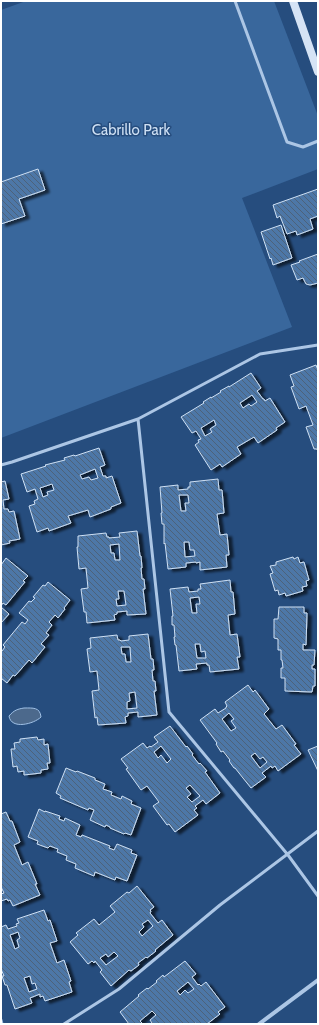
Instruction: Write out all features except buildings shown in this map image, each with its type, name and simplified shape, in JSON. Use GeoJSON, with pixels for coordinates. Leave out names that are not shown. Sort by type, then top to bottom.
{"type":"FeatureCollection","features":[{"type":"Feature","properties":{"kind":"street"},"geometry":{"type":"LineString","coordinates":[[293,1],[318,72]]}},
{"type":"Feature","properties":{"kind":"street"},"geometry":{"type":"LineString","coordinates":[[259,1024],[318,980]]}},
{"type":"Feature","properties":{"kind":"lane"},"geometry":{"type":"LineString","coordinates":[[235,1],[287,142],[303,147],[318,141]]}},
{"type":"Feature","properties":{"kind":"lane"},"geometry":{"type":"LineString","coordinates":[[1,465],[138,419],[260,354],[318,345]]}},
{"type":"Feature","properties":{"kind":"lane"},"geometry":{"type":"LineString","coordinates":[[138,419],[169,712],[288,855],[318,896]]}},
{"type":"Feature","properties":{"kind":"lane"},"geometry":{"type":"LineString","coordinates":[[64,1024],[119,989],[220,905],[318,831]]}},
{"type":"Feature","properties":{"kind":"lane"},"geometry":{"type":"LineString","coordinates":[[1,1020],[2,1024]]}},
{"type":"Feature","properties":{"kind":"green space","name":"Cabrillo Park"},"geometry":{"type":"Polygon","coordinates":[[[26,1],[274,1],[318,116],[318,169],[242,198],[292,327],[1,438],[1,10],[26,1]]]}},
{"type":"Feature","properties":{"kind":"shaded area"},"geometry":{"type":"Polygon","coordinates":[[[33,708],[38,710],[41,717],[33,722],[23,724],[14,723],[9,716],[16,710],[33,708]]]}}]}
